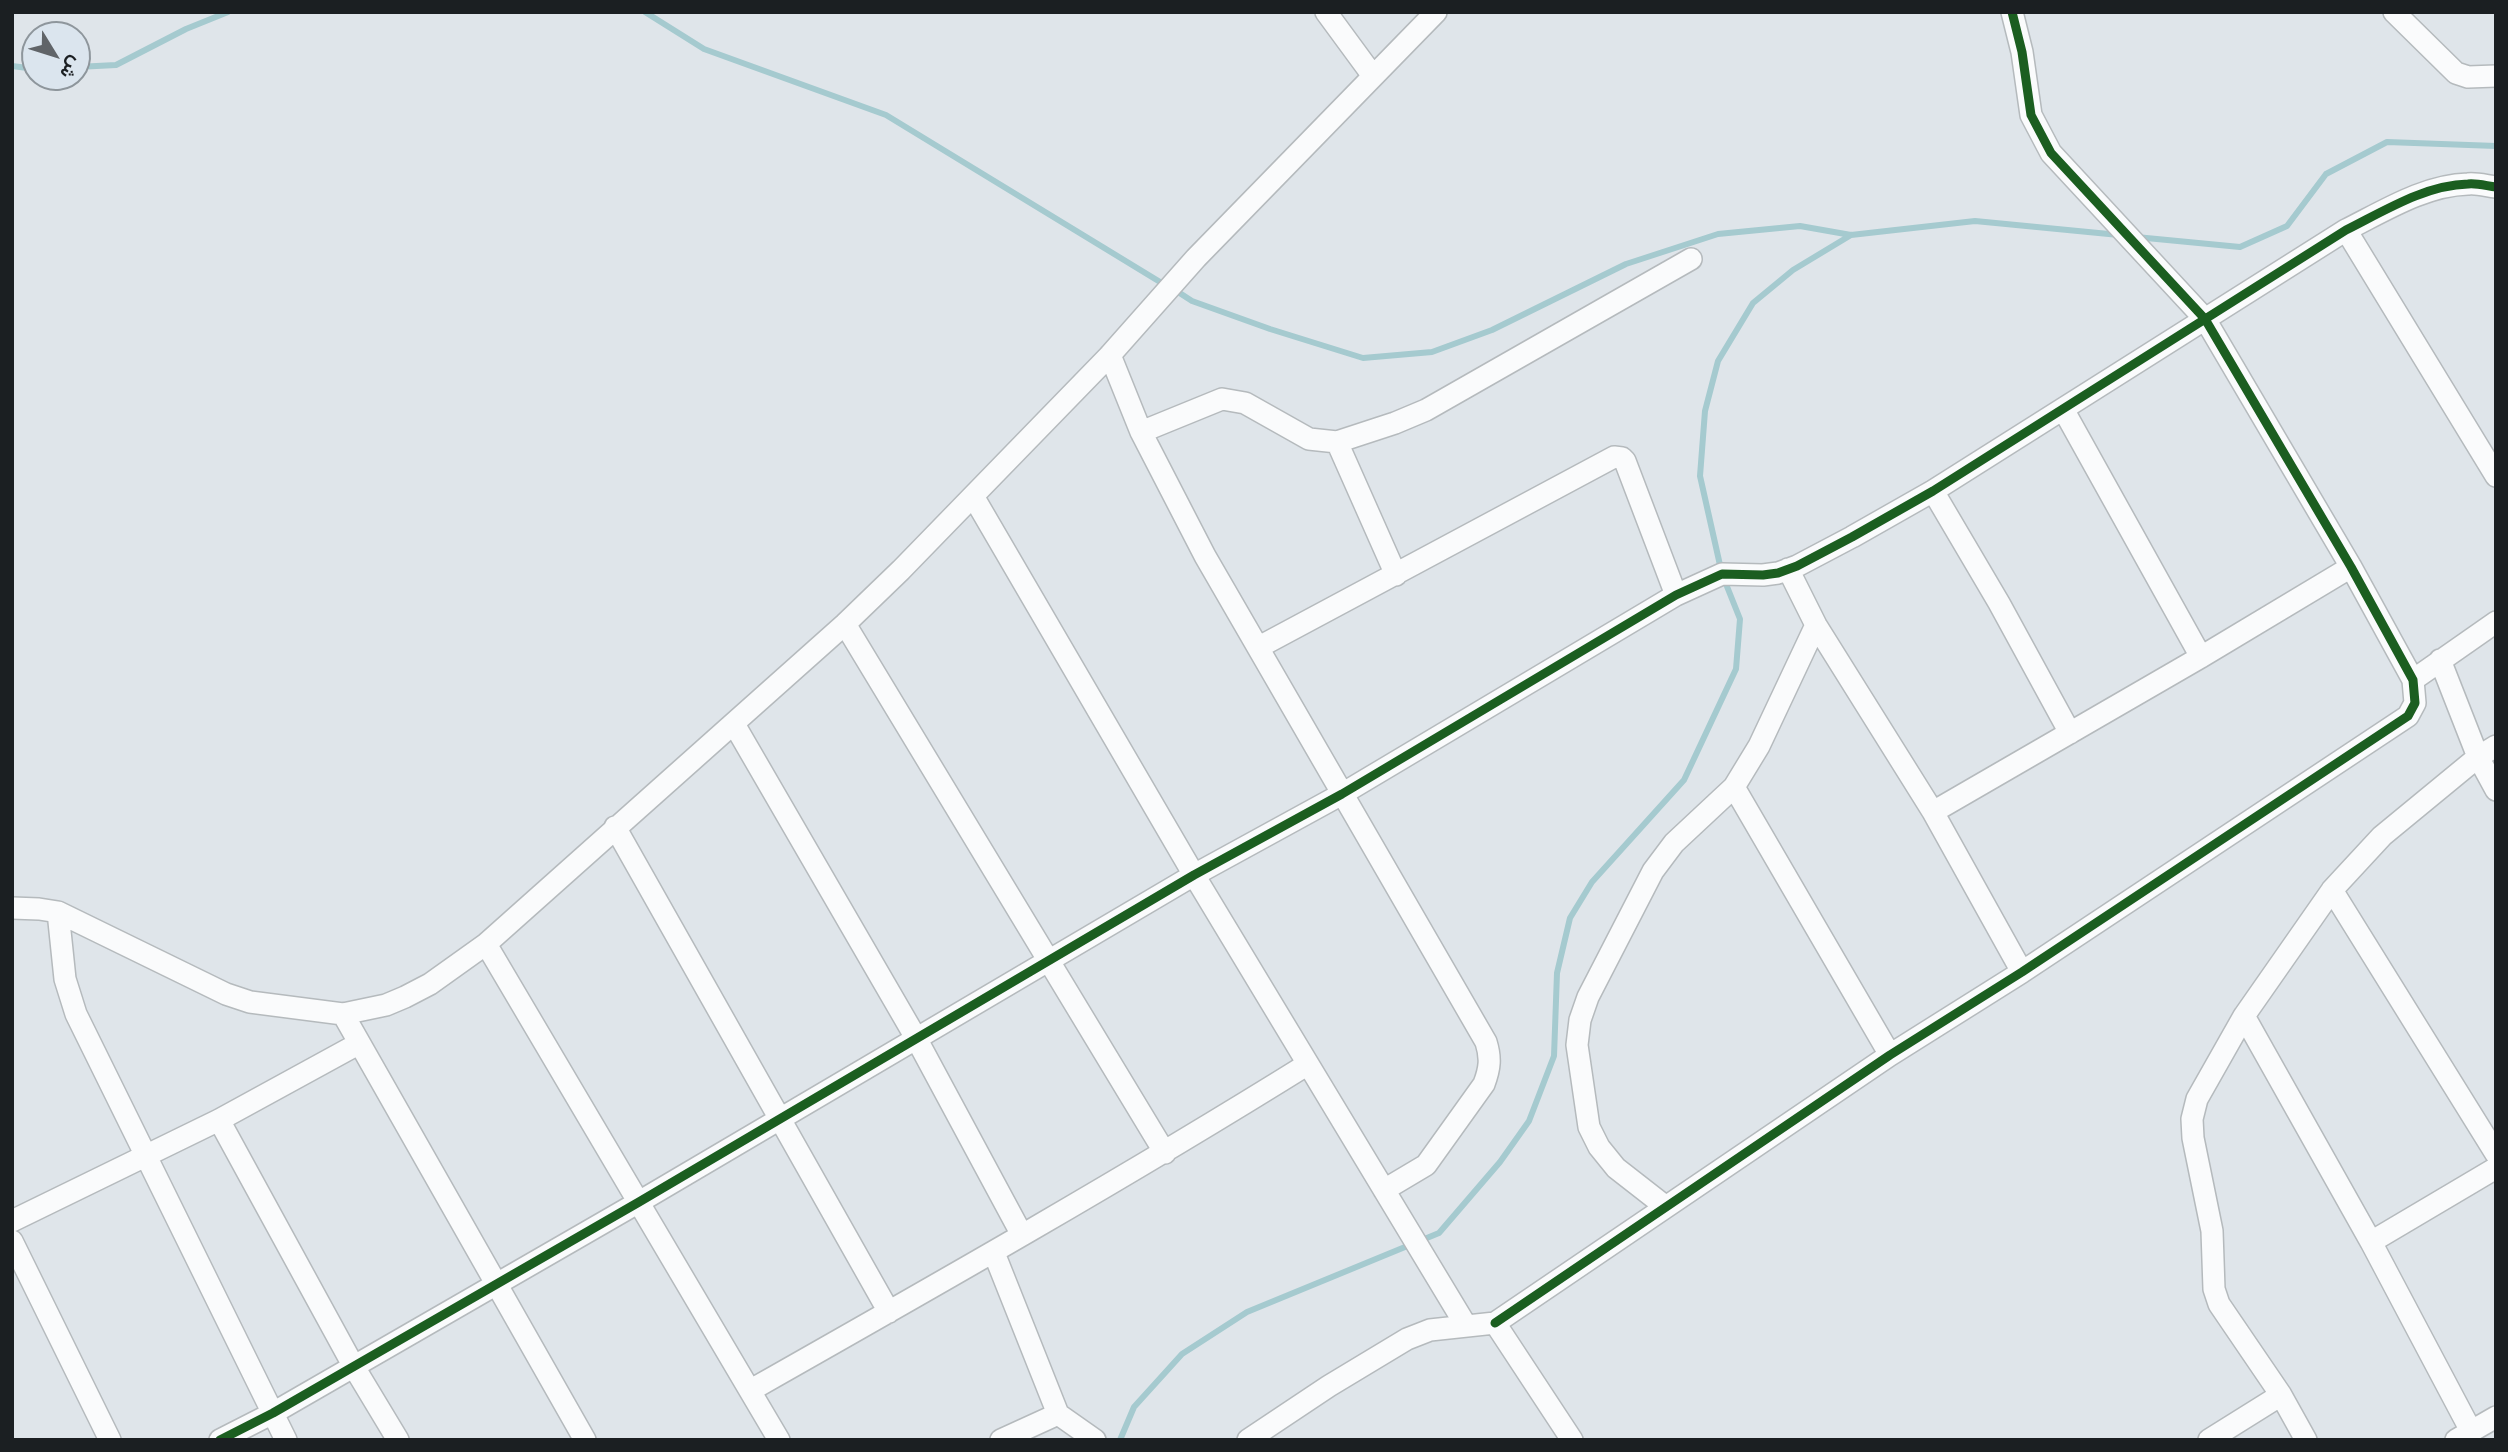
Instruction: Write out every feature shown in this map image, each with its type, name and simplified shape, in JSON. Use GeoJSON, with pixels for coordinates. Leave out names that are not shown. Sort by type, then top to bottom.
{"type":"FeatureCollection","features":[{"type":"Feature","properties":{"kind":"street"},"geometry":{"type":"LineString","coordinates":[[1326,12],[1373,76]]}},
{"type":"Feature","properties":{"kind":"street"},"geometry":{"type":"LineString","coordinates":[[12,908],[58,912],[226,994],[250,1002],[343,1014],[386,1005],[430,984],[485,944],[845,624],[1110,355],[1196,258],[1436,12]]}},
{"type":"Feature","properties":{"kind":"street"},"geometry":{"type":"LineString","coordinates":[[1248,1440],[1329,1386],[1407,1339],[1430,1330],[1465,1324],[1495,1323],[1890,1055],[2022,972],[2408,716],[2415,703],[2413,680],[2351,567],[2205,319],[2051,153],[2031,115],[2022,52],[2012,12]]}},
{"type":"Feature","properties":{"kind":"street"},"geometry":{"type":"LineString","coordinates":[[2394,12],[2456,73],[2468,77],[2496,76]]}},
{"type":"Feature","properties":{"kind":"street"},"geometry":{"type":"LineString","coordinates":[[220,1440],[354,1367],[639,1202],[1194,875],[1342,794],[1676,595],[1722,574],[1763,575],[1788,569],[1841,543],[1933,491],[2346,230],[2398,204],[2438,188],[2469,184],[2496,187]]}},
{"type":"Feature","properties":{"kind":"street"},"geometry":{"type":"LineString","coordinates":[[2346,230],[2496,476]]}},
{"type":"Feature","properties":{"kind":"street"},"geometry":{"type":"LineString","coordinates":[[1142,432],[1222,398],[1245,403],[1309,439],[1337,442],[1426,410],[1691,259]]}},
{"type":"Feature","properties":{"kind":"street"},"geometry":{"type":"LineString","coordinates":[[1110,355],[1142,432],[1205,556],[1486,1042],[1490,1068],[1484,1084],[1433,1157],[1417,1171],[1384,1190]]}},
{"type":"Feature","properties":{"kind":"street"},"geometry":{"type":"LineString","coordinates":[[2063,409],[2201,657]]}},
{"type":"Feature","properties":{"kind":"street"},"geometry":{"type":"LineString","coordinates":[[1337,442],[1396,575]]}},
{"type":"Feature","properties":{"kind":"street"},"geometry":{"type":"LineString","coordinates":[[1259,647],[1618,457],[1625,461],[1676,595]]}},
{"type":"Feature","properties":{"kind":"street"},"geometry":{"type":"LineString","coordinates":[[1933,491],[1999,603],[2070,733]]}},
{"type":"Feature","properties":{"kind":"street"},"geometry":{"type":"LineString","coordinates":[[973,496],[1194,875],[1465,1324]]}},
{"type":"Feature","properties":{"kind":"street"},"geometry":{"type":"LineString","coordinates":[[1933,812],[2351,567]]}},
{"type":"Feature","properties":{"kind":"street"},"geometry":{"type":"LineString","coordinates":[[1788,569],[1816,625],[1933,812],[2022,972]]}},
{"type":"Feature","properties":{"kind":"street"},"geometry":{"type":"LineString","coordinates":[[2413,680],[2496,622]]}},
{"type":"Feature","properties":{"kind":"street"},"geometry":{"type":"LineString","coordinates":[[845,624],[1165,1153]]}},
{"type":"Feature","properties":{"kind":"street"},"geometry":{"type":"LineString","coordinates":[[1666,1206],[1616,1168],[1599,1147],[1589,1127],[1577,1045],[1580,1020],[1588,997],[1653,871],[1674,843],[1734,786],[1759,746],[1816,625]]}},
{"type":"Feature","properties":{"kind":"street"},"geometry":{"type":"LineString","coordinates":[[2440,660],[2487,751],[2496,790]]}},
{"type":"Feature","properties":{"kind":"street"},"geometry":{"type":"LineString","coordinates":[[734,724],[916,1038],[1022,1236]]}},
{"type":"Feature","properties":{"kind":"street"},"geometry":{"type":"LineString","coordinates":[[2306,1440],[2281,1395],[2218,1304],[2214,1289],[2212,1231],[2193,1138],[2192,1119],[2197,1099],[2244,1016],[2332,890],[2382,836],[2487,751]]}},
{"type":"Feature","properties":{"kind":"street"},"geometry":{"type":"LineString","coordinates":[[1734,786],[1890,1055]]}},
{"type":"Feature","properties":{"kind":"street"},"geometry":{"type":"LineString","coordinates":[[615,827],[889,1312]]}},
{"type":"Feature","properties":{"kind":"street"},"geometry":{"type":"LineString","coordinates":[[2332,890],[2496,1154]]}},
{"type":"Feature","properties":{"kind":"street"},"geometry":{"type":"LineString","coordinates":[[58,912],[69,997],[144,1156],[286,1440]]}},
{"type":"Feature","properties":{"kind":"street"},"geometry":{"type":"LineString","coordinates":[[485,944],[779,1440]]}},
{"type":"Feature","properties":{"kind":"street"},"geometry":{"type":"LineString","coordinates":[[343,1014],[584,1440]]}},
{"type":"Feature","properties":{"kind":"street"},"geometry":{"type":"LineString","coordinates":[[2244,1016],[2371,1242],[2463,1435],[2496,1417]]}},
{"type":"Feature","properties":{"kind":"street"},"geometry":{"type":"LineString","coordinates":[[12,1221],[219,1120],[358,1044]]}},
{"type":"Feature","properties":{"kind":"street"},"geometry":{"type":"LineString","coordinates":[[751,1390],[1165,1153],[1308,1064]]}},
{"type":"Feature","properties":{"kind":"street"},"geometry":{"type":"LineString","coordinates":[[219,1120],[354,1367],[398,1440]]}},
{"type":"Feature","properties":{"kind":"street"},"geometry":{"type":"LineString","coordinates":[[2371,1242],[2496,1168]]}},
{"type":"Feature","properties":{"kind":"street"},"geometry":{"type":"LineString","coordinates":[[12,1241],[110,1440]]}},
{"type":"Feature","properties":{"kind":"street"},"geometry":{"type":"LineString","coordinates":[[994,1253],[1058,1414],[1095,1440]]}},
{"type":"Feature","properties":{"kind":"street"},"geometry":{"type":"LineString","coordinates":[[1495,1323],[1562,1436]]}},
{"type":"Feature","properties":{"kind":"street"},"geometry":{"type":"LineString","coordinates":[[2209,1440],[2281,1395]]}},
{"type":"Feature","properties":{"kind":"street"},"geometry":{"type":"LineString","coordinates":[[1001,1440],[1058,1414]]}},
{"type":"Feature","properties":{"kind":"waterway"},"geometry":{"type":"LineString","coordinates":[[91,66],[116,65],[186,29],[228,12]]}},
{"type":"Feature","properties":{"kind":"waterway"},"geometry":{"type":"LineString","coordinates":[[645,12],[704,49],[886,115],[1165,285]]}},
{"type":"Feature","properties":{"kind":"waterway"},"geometry":{"type":"LineString","coordinates":[[12,66],[21,67]]}},
{"type":"Feature","properties":{"kind":"waterway"},"geometry":{"type":"LineString","coordinates":[[2136,237],[2240,247],[2287,226],[2326,174],[2387,142],[2496,146]]}},
{"type":"Feature","properties":{"kind":"waterway"},"geometry":{"type":"LineString","coordinates":[[1175,290],[1192,301],[1363,358],[1432,352],[1492,330],[1626,264],[1718,234],[1800,226],[1851,235],[1975,221],[2119,235]]}},
{"type":"Feature","properties":{"kind":"waterway"},"geometry":{"type":"LineString","coordinates":[[1120,1440],[1134,1407],[1182,1354],[1247,1312],[1439,1233],[1500,1162],[1529,1121],[1554,1056],[1557,973],[1570,918],[1592,882],[1684,780],[1736,669],[1740,619],[1722,574],[1700,476],[1705,411],[1718,361],[1753,303],[1793,270],[1851,235]]}},
{"type":"Feature","properties":{"kind":"cycle path"},"geometry":{"type":"LineString","coordinates":[[1495,1323],[1890,1055],[2022,972],[2408,716],[2415,703],[2413,680],[2351,567],[2205,319],[2051,153],[2031,115],[2022,52],[2012,12]]}},
{"type":"Feature","properties":{"kind":"cycle path"},"geometry":{"type":"LineString","coordinates":[[220,1440],[273,1413],[639,1202],[1194,875],[1342,794],[1676,595],[1722,574],[1778,573],[1852,537],[1933,491],[2346,230],[2390,207],[2452,185],[2496,187]]}}]}
